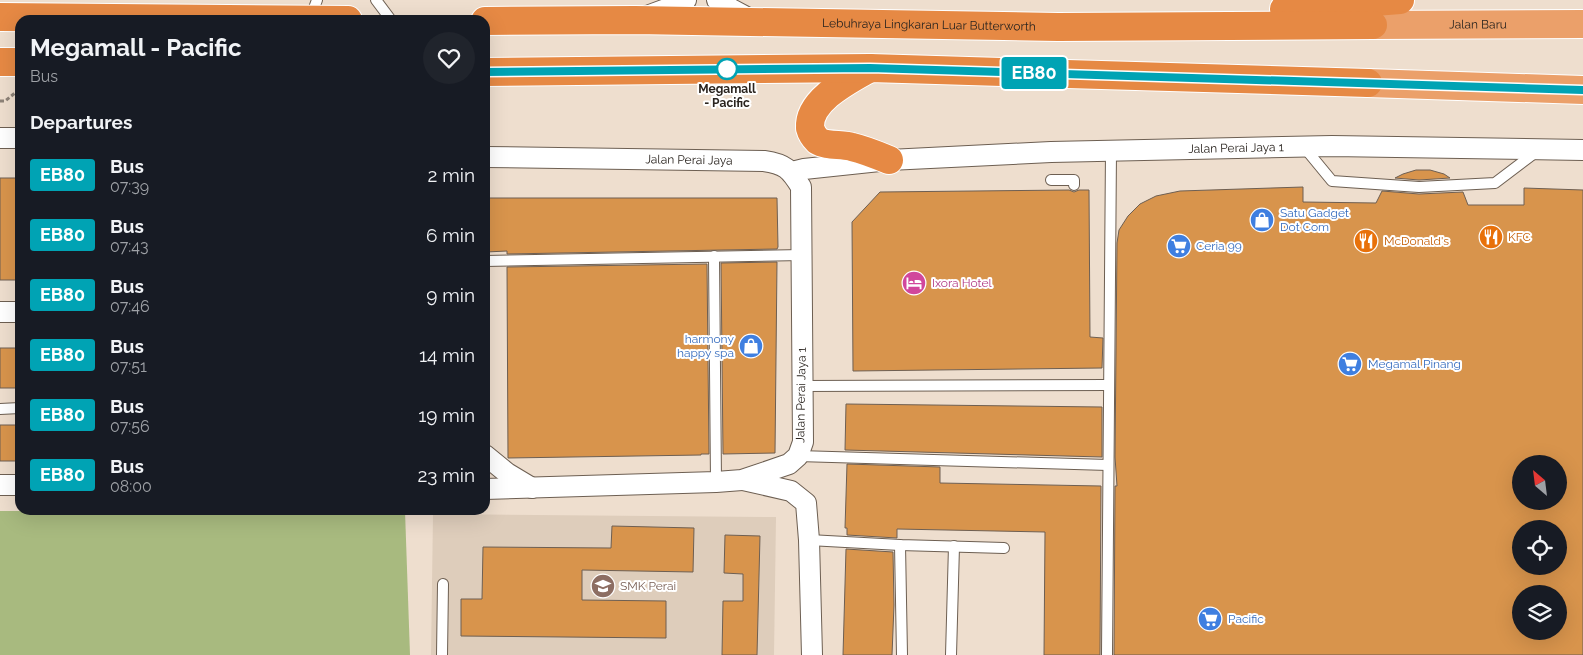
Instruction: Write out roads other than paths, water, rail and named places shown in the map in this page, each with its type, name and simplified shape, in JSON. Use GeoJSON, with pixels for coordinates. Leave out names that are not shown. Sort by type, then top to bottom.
{"type":"FeatureCollection","features":[{"type":"Feature","properties":{"kind":"highway"},"geometry":{"type":"LineString","coordinates":[[1058,27],[1400,0]]}},
{"type":"Feature","properties":{"kind":"highway"},"geometry":{"type":"LineString","coordinates":[[0,17],[15,17]]}},
{"type":"Feature","properties":{"kind":"highway","name":"Lebuhraya Lingkaran Luar Butterworth"},"geometry":{"type":"LineString","coordinates":[[490,21],[635,20],[1058,27],[1373,25]]}},
{"type":"Feature","properties":{"kind":"highway","name":"Jalan Baru"},"geometry":{"type":"LineString","coordinates":[[1373,25],[1583,24]]}},
{"type":"Feature","properties":{"kind":"highway"},"geometry":{"type":"LineString","coordinates":[[0,62],[15,62]]}},
{"type":"Feature","properties":{"kind":"highway"},"geometry":{"type":"LineString","coordinates":[[870,68],[833,90],[818,105],[810,118],[811,131],[818,141],[850,146],[889,160]]}},
{"type":"Feature","properties":{"kind":"highway"},"geometry":{"type":"LineString","coordinates":[[490,72],[870,68],[1583,90]]}},
{"type":"Feature","properties":{"kind":"street"},"geometry":{"type":"LineString","coordinates":[[635,20],[686,0]]}},
{"type":"Feature","properties":{"kind":"street"},"geometry":{"type":"LineString","coordinates":[[717,0],[754,22]]}},
{"type":"Feature","properties":{"kind":"street"},"geometry":{"type":"LineString","coordinates":[[0,138],[15,138]]}},
{"type":"Feature","properties":{"kind":"street","name":"Jalan Perai Jaya 1"},"geometry":{"type":"LineString","coordinates":[[889,160],[1041,152],[1304,147],[1583,150]]}},
{"type":"Feature","properties":{"kind":"street","name":"Jalan Perai Jaya"},"geometry":{"type":"LineString","coordinates":[[490,157],[764,160],[779,163],[792,172]]}},
{"type":"Feature","properties":{"kind":"street"},"geometry":{"type":"LineString","coordinates":[[792,172],[804,169],[889,160]]}},
{"type":"Feature","properties":{"kind":"street","name":"Jalan Perai Jaya 1"},"geometry":{"type":"LineString","coordinates":[[742,480],[789,464],[798,456],[803,442],[801,187],[792,172]]}},
{"type":"Feature","properties":{"kind":"street"},"geometry":{"type":"LineString","coordinates":[[0,312],[15,312]]}},
{"type":"Feature","properties":{"kind":"street"},"geometry":{"type":"LineString","coordinates":[[490,459],[507,474],[532,488]]}},
{"type":"Feature","properties":{"kind":"street"},"geometry":{"type":"LineString","coordinates":[[490,489],[742,480],[791,491],[806,503],[809,540],[812,655]]}},
{"type":"Feature","properties":{"kind":"street"},"geometry":{"type":"LineString","coordinates":[[0,485],[15,485]]}},
{"type":"Feature","properties":{"kind":"lane"},"geometry":{"type":"LineString","coordinates":[[311,15],[317,0]]}},
{"type":"Feature","properties":{"kind":"lane"},"geometry":{"type":"LineString","coordinates":[[376,0],[387,15]]}},
{"type":"Feature","properties":{"kind":"lane"},"geometry":{"type":"LineString","coordinates":[[1304,147],[1332,181],[1419,186],[1495,183],[1540,150]]}},
{"type":"Feature","properties":{"kind":"lane"},"geometry":{"type":"LineString","coordinates":[[1107,655],[1111,151]]}},
{"type":"Feature","properties":{"kind":"lane"},"geometry":{"type":"LineString","coordinates":[[1052,180],[1074,180],[1074,185]]}},
{"type":"Feature","properties":{"kind":"lane"},"geometry":{"type":"LineString","coordinates":[[490,261],[802,255]]}},
{"type":"Feature","properties":{"kind":"lane"},"geometry":{"type":"LineString","coordinates":[[714,256],[716,482]]}},
{"type":"Feature","properties":{"kind":"lane"},"geometry":{"type":"LineString","coordinates":[[802,386],[1109,385]]}},
{"type":"Feature","properties":{"kind":"lane"},"geometry":{"type":"LineString","coordinates":[[0,408],[15,408]]}},
{"type":"Feature","properties":{"kind":"lane"},"geometry":{"type":"LineString","coordinates":[[798,456],[1108,465]]}},
{"type":"Feature","properties":{"kind":"lane"},"geometry":{"type":"LineString","coordinates":[[809,540],[1004,548]]}},
{"type":"Feature","properties":{"kind":"lane"},"geometry":{"type":"LineString","coordinates":[[900,545],[902,655]]}},
{"type":"Feature","properties":{"kind":"lane"},"geometry":{"type":"LineString","coordinates":[[951,655],[954,546]]}},
{"type":"Feature","properties":{"kind":"lane"},"geometry":{"type":"LineString","coordinates":[[442,584],[442,655]]}},
{"type":"Feature","properties":{"kind":"place","name":"Megamall - Pacific"},"geometry":{"type":"Point","coordinates":[727,69]}},
{"type":"Feature","properties":{"kind":"place","name":"Satu Gadget Dot Com"},"geometry":{"type":"Point","coordinates":[1262,220]}},
{"type":"Feature","properties":{"kind":"place","name":"KFC"},"geometry":{"type":"Point","coordinates":[1491,237]}},
{"type":"Feature","properties":{"kind":"place","name":"McDonald's"},"geometry":{"type":"Point","coordinates":[1366,241]}},
{"type":"Feature","properties":{"kind":"place","name":"Ceria 99"},"geometry":{"type":"Point","coordinates":[1179,246]}},
{"type":"Feature","properties":{"kind":"place","name":"Ixora Hotel"},"geometry":{"type":"Point","coordinates":[914,283]}},
{"type":"Feature","properties":{"kind":"place","name":"harmony happy spa"},"geometry":{"type":"Point","coordinates":[751,346]}},
{"type":"Feature","properties":{"kind":"place","name":"Megamal Pinang"},"geometry":{"type":"Point","coordinates":[1350,364]}},
{"type":"Feature","properties":{"kind":"place","name":"SMK Perai"},"geometry":{"type":"Point","coordinates":[603,586]}},
{"type":"Feature","properties":{"kind":"place","name":"Pacific"},"geometry":{"type":"Point","coordinates":[1210,619]}}]}
